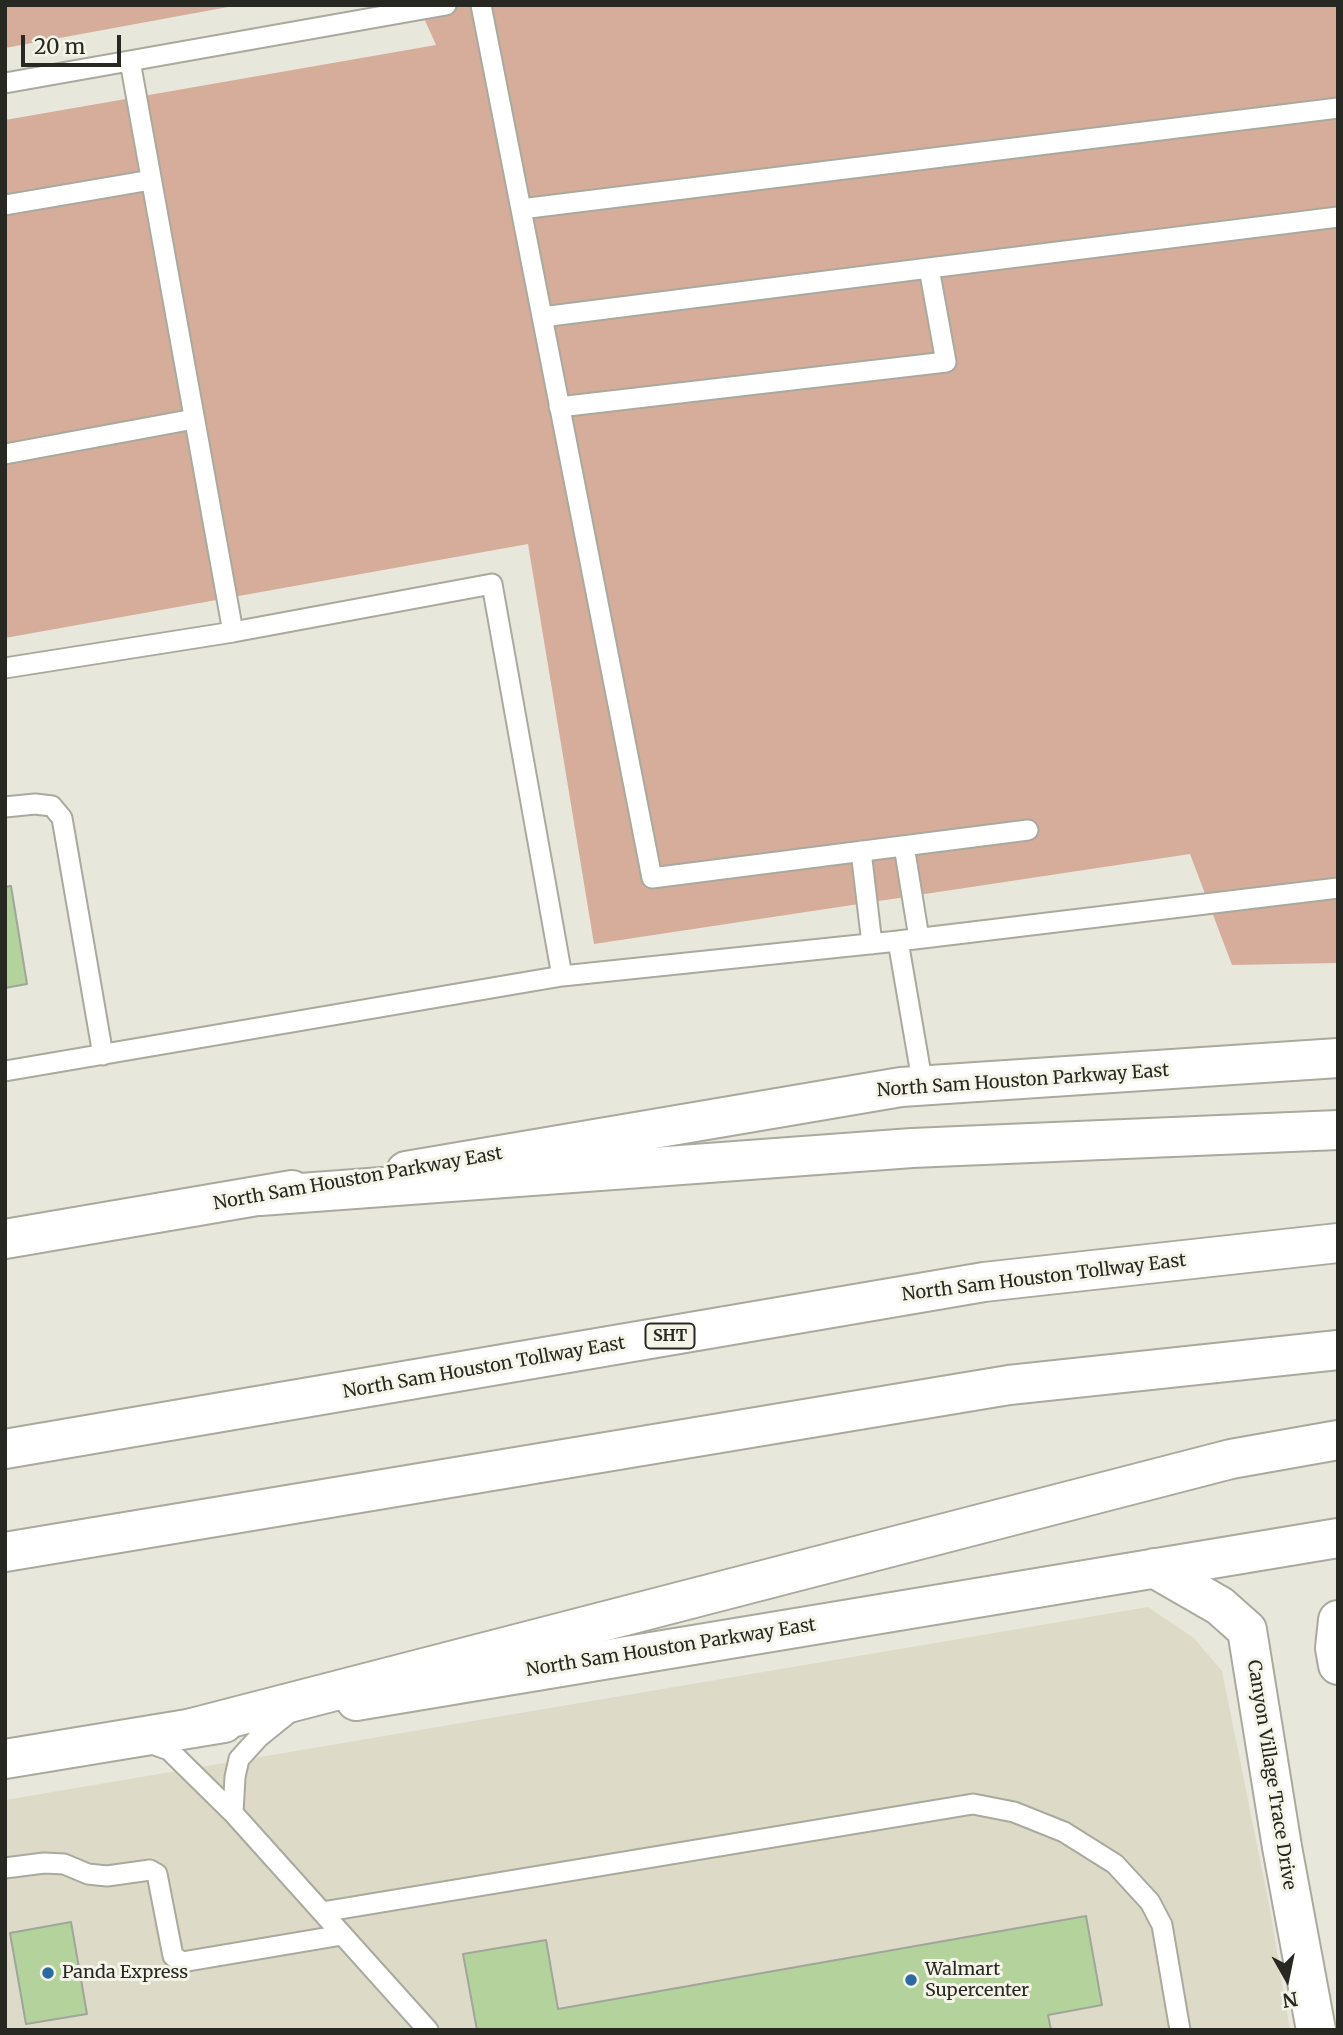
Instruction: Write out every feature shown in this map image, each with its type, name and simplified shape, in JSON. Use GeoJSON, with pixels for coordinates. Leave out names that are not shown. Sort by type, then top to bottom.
{"type":"FeatureCollection","features":[{"type":"Feature","properties":{"kind":"main road","name":"North Sam Houston Parkway East"},"geometry":{"type":"LineString","coordinates":[[5,1239],[901,1087],[1338,1058]]}},
{"type":"Feature","properties":{"kind":"main road"},"geometry":{"type":"LineString","coordinates":[[260,1196],[912,1148],[1338,1130]]}},
{"type":"Feature","properties":{"kind":"main road","name":"North Sam Houston Tollway East"},"geometry":{"type":"LineString","coordinates":[[5,1449],[984,1282],[1338,1243]]}},
{"type":"Feature","properties":{"kind":"main road"},"geometry":{"type":"LineString","coordinates":[[5,1552],[1009,1385],[1338,1350]]}},
{"type":"Feature","properties":{"kind":"main road"},"geometry":{"type":"LineString","coordinates":[[192,1728],[1231,1459],[1338,1440]]}},
{"type":"Feature","properties":{"kind":"main road","name":"North Sam Houston Parkway East"},"geometry":{"type":"LineString","coordinates":[[5,1759],[1338,1538]]}},
{"type":"Feature","properties":{"kind":"main road","name":"Canyon Village Trace Drive"},"geometry":{"type":"LineString","coordinates":[[1154,1568],[1220,1606],[1247,1630],[1282,1847],[1316,2030]]}},
{"type":"Feature","properties":{"kind":"main road"},"geometry":{"type":"LineString","coordinates":[[1338,1620],[1335,1647],[1338,1665]]}},
{"type":"Feature","properties":{"kind":"lane"},"geometry":{"type":"LineString","coordinates":[[5,83],[446,5]]}},
{"type":"Feature","properties":{"kind":"lane"},"geometry":{"type":"LineString","coordinates":[[481,5],[652,878],[1028,830]]}},
{"type":"Feature","properties":{"kind":"lane"},"geometry":{"type":"LineString","coordinates":[[130,61],[233,632]]}},
{"type":"Feature","properties":{"kind":"lane"},"geometry":{"type":"LineString","coordinates":[[521,209],[1338,108]]}},
{"type":"Feature","properties":{"kind":"lane"},"geometry":{"type":"LineString","coordinates":[[5,205],[151,180]]}},
{"type":"Feature","properties":{"kind":"lane"},"geometry":{"type":"LineString","coordinates":[[542,317],[1338,217]]}},
{"type":"Feature","properties":{"kind":"lane"},"geometry":{"type":"LineString","coordinates":[[559,407],[946,362],[929,268]]}},
{"type":"Feature","properties":{"kind":"lane"},"geometry":{"type":"LineString","coordinates":[[5,454],[194,419]]}},
{"type":"Feature","properties":{"kind":"lane"},"geometry":{"type":"LineString","coordinates":[[5,668],[233,632],[492,584],[562,976]]}},
{"type":"Feature","properties":{"kind":"lane"},"geometry":{"type":"LineString","coordinates":[[5,807],[35,804],[52,806],[62,818],[103,1055]]}},
{"type":"Feature","properties":{"kind":"lane"},"geometry":{"type":"LineString","coordinates":[[904,846],[919,938]]}},
{"type":"Feature","properties":{"kind":"lane"},"geometry":{"type":"LineString","coordinates":[[861,851],[872,944]]}},
{"type":"Feature","properties":{"kind":"lane"},"geometry":{"type":"LineString","coordinates":[[5,1072],[562,976],[872,944],[1338,888]]}},
{"type":"Feature","properties":{"kind":"lane"},"geometry":{"type":"LineString","coordinates":[[898,941],[923,1086]]}},
{"type":"Feature","properties":{"kind":"lane"},"geometry":{"type":"LineString","coordinates":[[233,1813],[239,1759],[259,1737],[290,1712]]}},
{"type":"Feature","properties":{"kind":"lane"},"geometry":{"type":"LineString","coordinates":[[134,1738],[169,1750],[233,1813],[428,2030]]}},
{"type":"Feature","properties":{"kind":"lane"},"geometry":{"type":"LineString","coordinates":[[322,1913],[972,1804],[1014,1812],[1064,1832],[1115,1864],[1141,1892],[1150,1902],[1162,1925],[1180,2030]]}},
{"type":"Feature","properties":{"kind":"lane"},"geometry":{"type":"LineString","coordinates":[[5,1868],[44,1863],[64,1864],[88,1874],[107,1876],[150,1870],[157,1874],[173,1956],[182,1962],[342,1935]]}},
{"type":"Feature","properties":{"kind":"shaded area"},"geometry":{"type":"Polygon","coordinates":[[[5,5],[239,5],[5,48],[5,5]]]}},
{"type":"Feature","properties":{"kind":"shaded area"},"geometry":{"type":"Polygon","coordinates":[[[418,5],[1338,5],[1338,963],[1232,965],[1190,854],[594,944],[528,544],[5,638],[5,120],[436,45],[418,5]]]}},
{"type":"Feature","properties":{"kind":"shaded area"},"geometry":{"type":"Polygon","coordinates":[[[1148,1607],[1194,1638],[1222,1671],[1269,1904],[1290,2030],[5,2030],[5,1800],[1148,1607]]]}},
{"type":"Feature","properties":{"kind":"building"},"geometry":{"type":"Polygon","coordinates":[[[11,886],[27,984],[5,988],[5,887],[11,886]]]}},
{"type":"Feature","properties":{"kind":"building","name":"Walmart Supercenter"},"geometry":{"type":"Polygon","coordinates":[[[1086,1916],[1102,2005],[1048,2015],[1051,2030],[477,2030],[463,1954],[546,1940],[558,2009],[1086,1916]]]}},
{"type":"Feature","properties":{"kind":"building","name":"Panda Express"},"geometry":{"type":"Polygon","coordinates":[[[71,1922],[87,2014],[26,2024],[10,1933],[71,1922]]]}},
{"type":"Feature","properties":{"kind":"place","name":"Panda Express"},"geometry":{"type":"Point","coordinates":[48,1973]}},
{"type":"Feature","properties":{"kind":"place","name":"Walmart Supercenter"},"geometry":{"type":"Point","coordinates":[911,1980]}}]}
